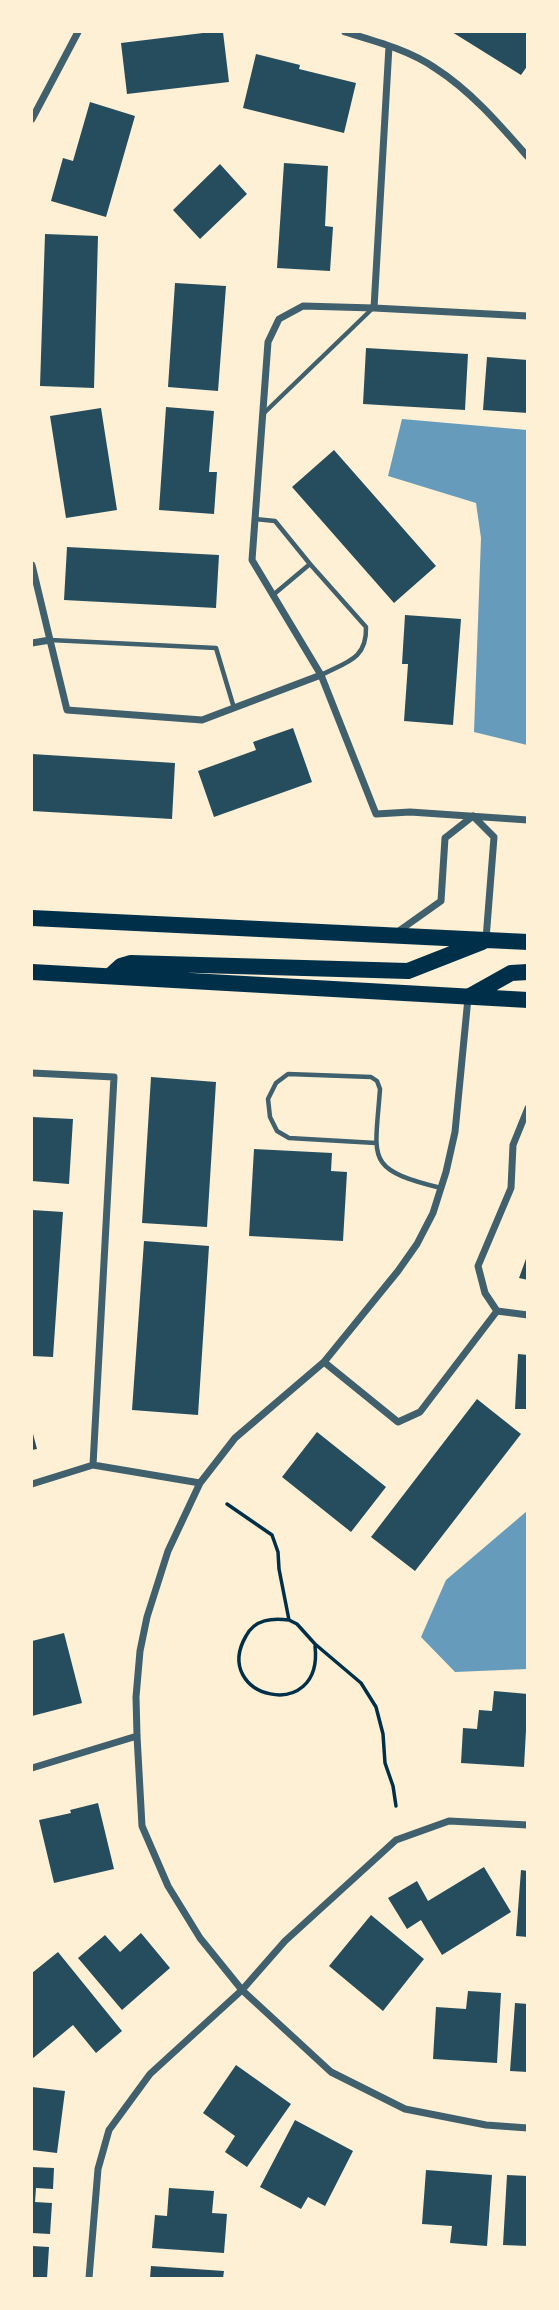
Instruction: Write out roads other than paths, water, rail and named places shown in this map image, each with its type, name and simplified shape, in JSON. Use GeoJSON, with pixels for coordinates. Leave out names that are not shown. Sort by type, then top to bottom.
{"type":"FeatureCollection","features":[{"type":"Feature","properties":{"kind":"main road"},"geometry":{"type":"LineString","coordinates":[[32,918],[527,942]]}},
{"type":"Feature","properties":{"kind":"main road"},"geometry":{"type":"LineString","coordinates":[[110,976],[121,966],[131,963],[408,971],[486,940]]}},
{"type":"Feature","properties":{"kind":"main road"},"geometry":{"type":"LineString","coordinates":[[32,972],[527,1000]]}},
{"type":"Feature","properties":{"kind":"main road"},"geometry":{"type":"LineString","coordinates":[[468,997],[511,973],[527,972]]}},
{"type":"Feature","properties":{"kind":"street"},"geometry":{"type":"LineString","coordinates":[[32,119],[78,32]]}},
{"type":"Feature","properties":{"kind":"street"},"geometry":{"type":"LineString","coordinates":[[345,32],[389,46],[433,66],[498,123],[527,157]]}},
{"type":"Feature","properties":{"kind":"street"},"geometry":{"type":"LineString","coordinates":[[374,308],[389,46]]}},
{"type":"Feature","properties":{"kind":"street"},"geometry":{"type":"LineString","coordinates":[[527,316],[303,306],[279,319],[268,342],[252,561],[321,675],[376,814],[411,812],[527,821]]}},
{"type":"Feature","properties":{"kind":"street"},"geometry":{"type":"LineString","coordinates":[[32,565],[67,710],[202,720],[321,675]]}},
{"type":"Feature","properties":{"kind":"street"},"geometry":{"type":"LineString","coordinates":[[32,643],[50,640]]}},
{"type":"Feature","properties":{"kind":"street"},"geometry":{"type":"LineString","coordinates":[[393,935],[441,901],[444,838],[473,816]]}},
{"type":"Feature","properties":{"kind":"street"},"geometry":{"type":"LineString","coordinates":[[473,816],[494,837],[486,940]]}},
{"type":"Feature","properties":{"kind":"street"},"geometry":{"type":"LineString","coordinates":[[468,997],[455,1132],[433,1213],[411,1253],[324,1362],[235,1438],[200,1483],[168,1551],[147,1617],[140,1651],[136,1697],[137,1736],[142,1826],[168,1886],[200,1938],[242,1990],[331,2073],[405,2109],[486,2125],[527,2128]]}},
{"type":"Feature","properties":{"kind":"street"},"geometry":{"type":"LineString","coordinates":[[32,1073],[114,1077],[93,1465]]}},
{"type":"Feature","properties":{"kind":"street"},"geometry":{"type":"LineString","coordinates":[[527,1108],[513,1145],[511,1188],[478,1266],[485,1293],[497,1311],[527,1315]]}},
{"type":"Feature","properties":{"kind":"street"},"geometry":{"type":"LineString","coordinates":[[324,1362],[398,1422],[420,1412],[497,1311]]}},
{"type":"Feature","properties":{"kind":"street"},"geometry":{"type":"LineString","coordinates":[[32,1484],[93,1465],[200,1483]]}},
{"type":"Feature","properties":{"kind":"street"},"geometry":{"type":"LineString","coordinates":[[32,1768],[137,1736]]}},
{"type":"Feature","properties":{"kind":"street"},"geometry":{"type":"LineString","coordinates":[[89,2278],[98,2169],[109,2130],[150,2074],[242,1990],[285,1941],[396,1840],[449,1821],[527,1825]]}},
{"type":"Feature","properties":{"kind":"lane"},"geometry":{"type":"LineString","coordinates":[[263,414],[374,308]]}},
{"type":"Feature","properties":{"kind":"lane"},"geometry":{"type":"LineString","coordinates":[[256,519],[275,521],[366,627],[362,652],[321,675]]}},
{"type":"Feature","properties":{"kind":"lane"},"geometry":{"type":"LineString","coordinates":[[273,595],[310,564]]}},
{"type":"Feature","properties":{"kind":"lane"},"geometry":{"type":"LineString","coordinates":[[50,640],[216,648],[234,708]]}},
{"type":"Feature","properties":{"kind":"lane"},"geometry":{"type":"LineString","coordinates":[[376,1143],[289,1138],[276,1131],[270,1117],[268,1099],[276,1083],[288,1074],[371,1077],[377,1081],[380,1089],[376,1150],[381,1162],[391,1172],[406,1180],[440,1188]]}},
{"type":"Feature","properties":{"kind":"water"},"geometry":{"type":"Polygon","coordinates":[[[402,419],[527,430],[527,745],[474,732],[481,538],[476,503],[388,476],[402,419]]]}},
{"type":"Feature","properties":{"kind":"water"},"geometry":{"type":"Polygon","coordinates":[[[527,1511],[527,1669],[455,1672],[421,1637],[446,1580],[527,1511]]]}}]}
